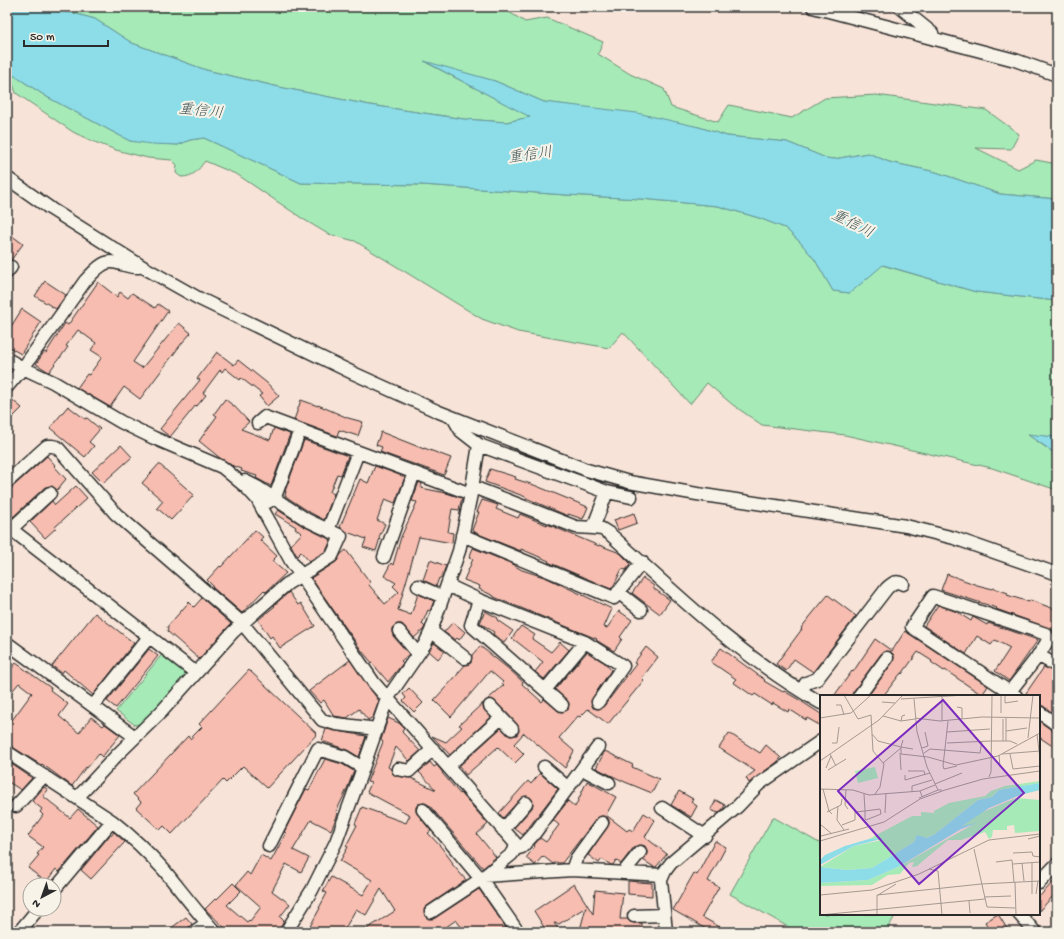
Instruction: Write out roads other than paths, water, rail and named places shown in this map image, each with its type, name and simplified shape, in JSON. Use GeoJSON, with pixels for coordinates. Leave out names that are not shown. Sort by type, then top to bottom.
{"type":"FeatureCollection","features":[{"type":"Feature","properties":{"kind":"street"},"geometry":{"type":"LineString","coordinates":[[813,7],[1015,60],[1057,74]]}},
{"type":"Feature","properties":{"kind":"street"},"geometry":{"type":"LineString","coordinates":[[900,7],[932,33],[934,38]]}},
{"type":"Feature","properties":{"kind":"street"},"geometry":{"type":"LineString","coordinates":[[7,178],[51,209],[143,267],[198,298],[353,373],[454,419],[587,470],[629,482],[697,494],[906,526],[954,538],[1057,574]]}},
{"type":"Feature","properties":{"kind":"street"},"geometry":{"type":"LineString","coordinates":[[7,387],[23,368],[85,281],[100,267],[106,263],[112,262],[131,268],[143,267]]}},
{"type":"Feature","properties":{"kind":"street"},"geometry":{"type":"LineString","coordinates":[[7,359],[53,382],[127,425],[222,467],[246,487],[257,499],[290,561],[374,683],[515,843],[515,849],[512,854],[482,878],[431,912]]}},
{"type":"Feature","properties":{"kind":"street"},"geometry":{"type":"LineString","coordinates":[[258,423],[265,417],[414,473],[472,491],[576,527],[602,529],[610,534],[675,593],[737,646],[776,675],[820,702]]}},
{"type":"Feature","properties":{"kind":"street"},"geometry":{"type":"LineString","coordinates":[[454,419],[461,431],[479,445],[607,492],[631,497]]}},
{"type":"Feature","properties":{"kind":"street"},"geometry":{"type":"LineString","coordinates":[[265,512],[266,504],[276,494],[300,430]]}},
{"type":"Feature","properties":{"kind":"street"},"geometry":{"type":"LineString","coordinates":[[286,932],[312,890],[336,842],[387,699],[425,644],[431,631],[459,551],[472,491],[479,445]]}},
{"type":"Feature","properties":{"kind":"street"},"geometry":{"type":"LineString","coordinates":[[7,482],[48,446],[57,448],[120,518],[242,623],[322,720],[336,724],[377,729]]}},
{"type":"Feature","properties":{"kind":"street"},"geometry":{"type":"LineString","coordinates":[[328,530],[358,452]]}},
{"type":"Feature","properties":{"kind":"street"},"geometry":{"type":"LineString","coordinates":[[384,557],[414,473]]}},
{"type":"Feature","properties":{"kind":"street"},"geometry":{"type":"LineString","coordinates":[[77,798],[162,711],[242,623],[273,594],[332,556],[340,536],[307,520],[245,481],[235,478]]}},
{"type":"Feature","properties":{"kind":"street"},"geometry":{"type":"LineString","coordinates":[[593,528],[607,492]]}},
{"type":"Feature","properties":{"kind":"street"},"geometry":{"type":"LineString","coordinates":[[50,494],[9,527],[196,673]]}},
{"type":"Feature","properties":{"kind":"street"},"geometry":{"type":"LineString","coordinates":[[462,535],[614,598],[642,562]]}},
{"type":"Feature","properties":{"kind":"street"},"geometry":{"type":"LineString","coordinates":[[800,691],[806,683],[817,679],[887,588],[895,582],[903,584]]}},
{"type":"Feature","properties":{"kind":"street"},"geometry":{"type":"LineString","coordinates":[[447,585],[479,600],[585,642],[623,666],[598,702]]}},
{"type":"Feature","properties":{"kind":"street"},"geometry":{"type":"LineString","coordinates":[[418,586],[443,597]]}},
{"type":"Feature","properties":{"kind":"street"},"geometry":{"type":"LineString","coordinates":[[618,592],[641,610]]}},
{"type":"Feature","properties":{"kind":"street"},"geometry":{"type":"LineString","coordinates":[[933,596],[1046,634],[1048,642],[1011,695],[912,627],[933,596]]}},
{"type":"Feature","properties":{"kind":"street"},"geometry":{"type":"LineString","coordinates":[[479,600],[471,625],[562,705]]}},
{"type":"Feature","properties":{"kind":"street"},"geometry":{"type":"LineString","coordinates":[[399,631],[418,654]]}},
{"type":"Feature","properties":{"kind":"street"},"geometry":{"type":"LineString","coordinates":[[431,631],[465,658]]}},
{"type":"Feature","properties":{"kind":"street"},"geometry":{"type":"LineString","coordinates":[[93,706],[149,637]]}},
{"type":"Feature","properties":{"kind":"street"},"geometry":{"type":"LineString","coordinates":[[545,690],[585,642]]}},
{"type":"Feature","properties":{"kind":"street"},"geometry":{"type":"LineString","coordinates":[[7,643],[135,737]]}},
{"type":"Feature","properties":{"kind":"street"},"geometry":{"type":"LineString","coordinates":[[1038,655],[1057,666]]}},
{"type":"Feature","properties":{"kind":"street"},"geometry":{"type":"LineString","coordinates":[[859,695],[886,665]]}},
{"type":"Feature","properties":{"kind":"street"},"geometry":{"type":"LineString","coordinates":[[490,706],[512,729]]}},
{"type":"Feature","properties":{"kind":"street"},"geometry":{"type":"LineString","coordinates":[[1040,713],[1057,725]]}},
{"type":"Feature","properties":{"kind":"street"},"geometry":{"type":"LineString","coordinates":[[448,766],[501,718]]}},
{"type":"Feature","properties":{"kind":"street"},"geometry":{"type":"LineString","coordinates":[[666,932],[661,880],[671,863],[705,836],[737,807],[759,784],[820,742]]}},
{"type":"Feature","properties":{"kind":"street"},"geometry":{"type":"LineString","coordinates":[[515,849],[522,847],[534,834],[598,747]]}},
{"type":"Feature","properties":{"kind":"street"},"geometry":{"type":"LineString","coordinates":[[269,846],[316,768],[318,749],[345,757],[363,768]]}},
{"type":"Feature","properties":{"kind":"street"},"geometry":{"type":"LineString","coordinates":[[398,768],[409,771],[432,750]]}},
{"type":"Feature","properties":{"kind":"street"},"geometry":{"type":"LineString","coordinates":[[7,752],[112,821],[139,844],[215,932]]}},
{"type":"Feature","properties":{"kind":"street"},"geometry":{"type":"LineString","coordinates":[[544,767],[568,788]]}},
{"type":"Feature","properties":{"kind":"street"},"geometry":{"type":"LineString","coordinates":[[582,769],[609,783]]}},
{"type":"Feature","properties":{"kind":"street"},"geometry":{"type":"LineString","coordinates":[[16,806],[44,776]]}},
{"type":"Feature","properties":{"kind":"street"},"geometry":{"type":"LineString","coordinates":[[503,830],[526,803]]}},
{"type":"Feature","properties":{"kind":"street"},"geometry":{"type":"LineString","coordinates":[[662,808],[705,836]]}},
{"type":"Feature","properties":{"kind":"street"},"geometry":{"type":"LineString","coordinates":[[423,810],[482,878],[518,932]]}},
{"type":"Feature","properties":{"kind":"street"},"geometry":{"type":"LineString","coordinates":[[62,880],[112,821]]}},
{"type":"Feature","properties":{"kind":"street"},"geometry":{"type":"LineString","coordinates":[[572,870],[576,860],[602,823]]}},
{"type":"Feature","properties":{"kind":"street"},"geometry":{"type":"LineString","coordinates":[[623,873],[640,852]]}},
{"type":"Feature","properties":{"kind":"street"},"geometry":{"type":"LineString","coordinates":[[1040,882],[1057,864]]}},
{"type":"Feature","properties":{"kind":"street"},"geometry":{"type":"LineString","coordinates":[[482,878],[572,870],[663,875]]}},
{"type":"Feature","properties":{"kind":"street"},"geometry":{"type":"LineString","coordinates":[[634,916],[664,915]]}},
{"type":"Feature","properties":{"kind":"street"},"geometry":{"type":"LineString","coordinates":[[1020,915],[1035,932]]}},
{"type":"Feature","properties":{"kind":"street"},"geometry":{"type":"LineString","coordinates":[[19,932],[31,917]]}},
{"type":"Feature","properties":{"kind":"street"},"geometry":{"type":"LineString","coordinates":[[194,932],[206,923]]}},
{"type":"Feature","properties":{"kind":"water","name":"重信川"},"geometry":{"type":"Polygon","coordinates":[[[7,7],[30,7],[73,13],[95,19],[132,43],[206,70],[279,87],[370,105],[464,119],[506,122],[530,117],[424,61],[495,81],[544,102],[637,113],[699,127],[727,136],[787,142],[826,158],[834,159],[868,153],[889,162],[936,172],[1000,194],[1057,199],[1057,301],[976,292],[883,265],[850,293],[833,291],[815,260],[800,242],[785,228],[759,218],[718,206],[641,199],[422,185],[301,183],[204,138],[190,140],[178,145],[151,144],[130,141],[47,97],[7,71],[7,7]]]}},
{"type":"Feature","properties":{"kind":"water"},"geometry":{"type":"Polygon","coordinates":[[[1028,434],[1057,438],[1057,455],[1028,434]]]}}]}
